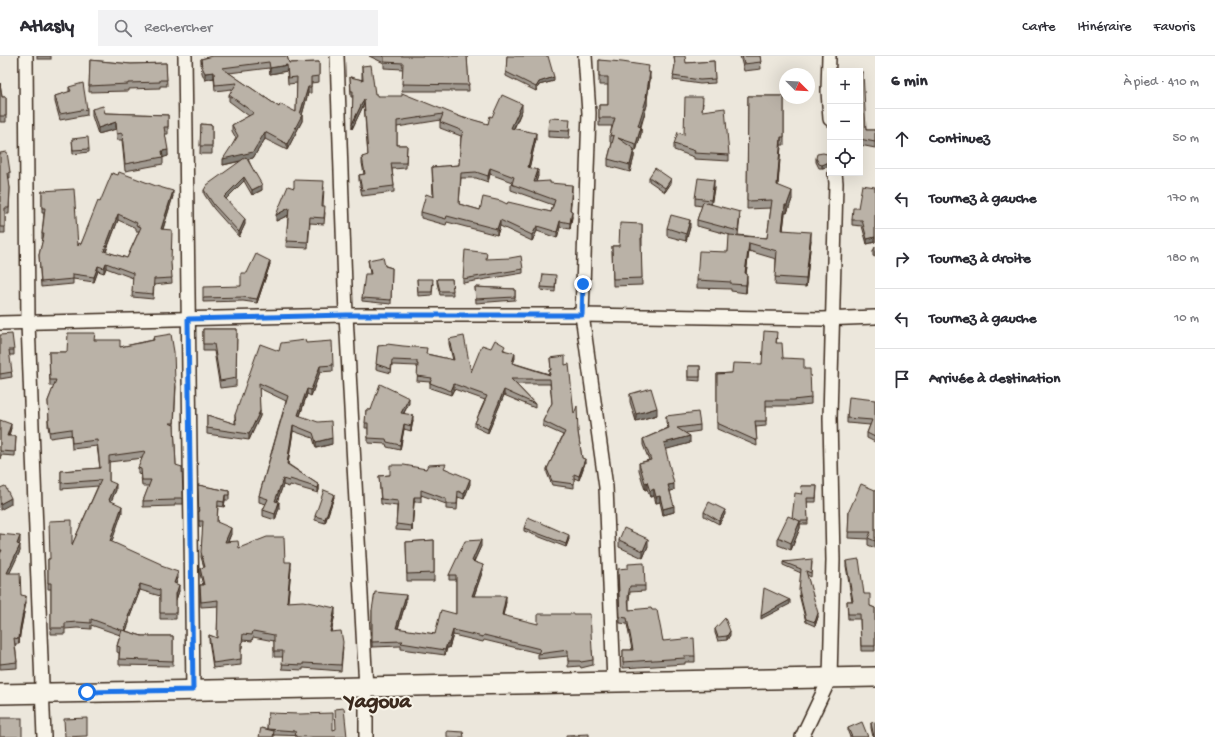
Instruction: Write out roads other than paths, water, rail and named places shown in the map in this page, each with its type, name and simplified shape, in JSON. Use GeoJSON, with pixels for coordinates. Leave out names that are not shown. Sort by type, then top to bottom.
{"type":"FeatureCollection","features":[{"type":"Feature","properties":{"kind":"street"},"geometry":{"type":"LineString","coordinates":[[26,56],[28,323],[44,737]]}},
{"type":"Feature","properties":{"kind":"street"},"geometry":{"type":"LineString","coordinates":[[186,56],[193,690]]}},
{"type":"Feature","properties":{"kind":"street"},"geometry":{"type":"LineString","coordinates":[[337,56],[346,315],[366,688],[366,737]]}},
{"type":"Feature","properties":{"kind":"street"},"geometry":{"type":"LineString","coordinates":[[585,56],[589,113],[582,315],[606,487],[614,682]]}},
{"type":"Feature","properties":{"kind":"street"},"geometry":{"type":"LineString","coordinates":[[829,56],[829,104]]}},
{"type":"Feature","properties":{"kind":"street"},"geometry":{"type":"LineString","coordinates":[[802,737],[830,678],[832,560],[830,418],[835,176]]}},
{"type":"Feature","properties":{"kind":"street"},"geometry":{"type":"LineString","coordinates":[[0,323],[346,315],[582,315],[833,319],[875,317]]}},
{"type":"Feature","properties":{"kind":"street"},"geometry":{"type":"LineString","coordinates":[[0,694],[875,677]]}},
{"type":"Feature","properties":{"kind":"district","name":"Yagoua"},"geometry":{"type":"Point","coordinates":[378,703]}}]}
